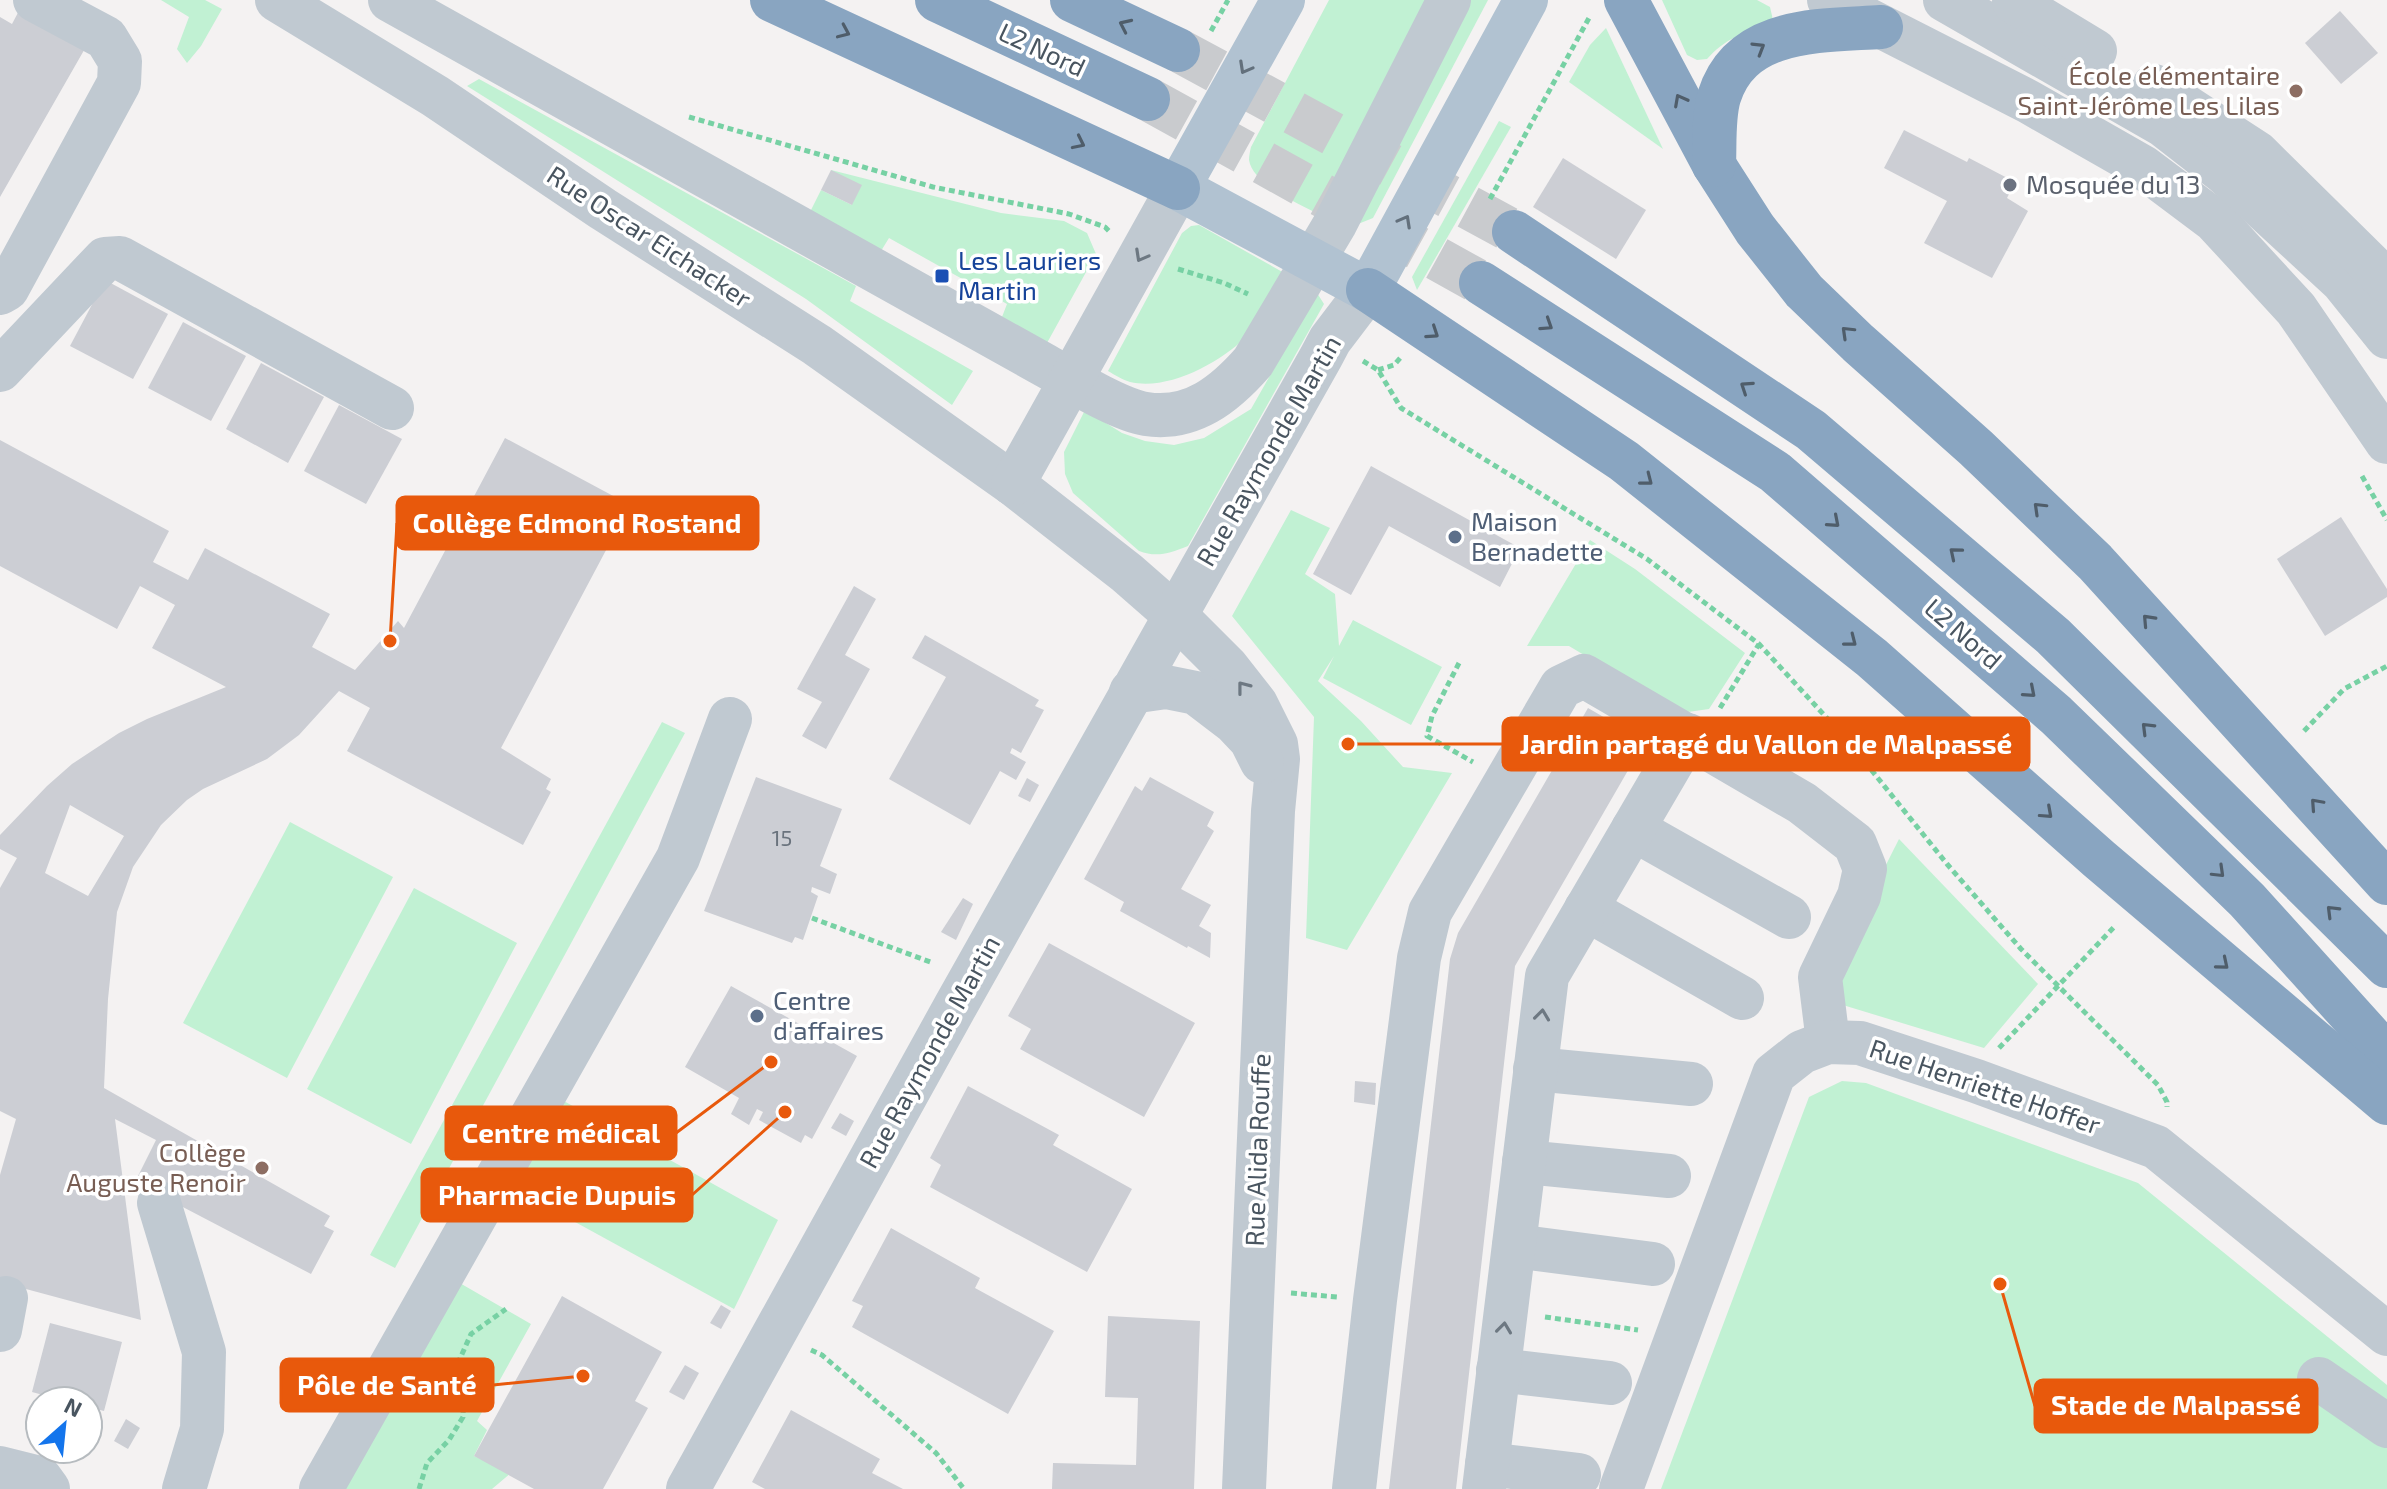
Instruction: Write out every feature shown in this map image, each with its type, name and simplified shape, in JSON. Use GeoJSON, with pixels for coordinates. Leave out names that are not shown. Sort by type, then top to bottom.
{"type":"FeatureCollection","features":[{"type":"Feature","properties":{"kind":"highway"},"geometry":{"type":"LineString","coordinates":[[772,0],[1178,188]]}},
{"type":"Feature","properties":{"kind":"highway","name":"L2 Nord"},"geometry":{"type":"LineString","coordinates":[[937,0],[1148,99]]}},
{"type":"Feature","properties":{"kind":"highway"},"geometry":{"type":"LineString","coordinates":[[1072,0],[1178,50]]}},
{"type":"Feature","properties":{"kind":"highway"},"geometry":{"type":"LineString","coordinates":[[1610,4],[1755,229],[1804,291],[2095,562],[2387,883]]}},
{"type":"Feature","properties":{"kind":"highway"},"geometry":{"type":"LineString","coordinates":[[1714,165],[1718,99],[1727,76],[1742,59],[1763,43],[1792,35],[1881,27]]}},
{"type":"Feature","properties":{"kind":"highway"},"geometry":{"type":"LineString","coordinates":[[1499,222],[1823,440],[2053,636],[2387,966]]}},
{"type":"Feature","properties":{"kind":"highway","name":"L2 Nord"},"geometry":{"type":"LineString","coordinates":[[1481,283],[1775,472],[2056,715],[2247,900],[2387,1055]]}},
{"type":"Feature","properties":{"kind":"highway"},"geometry":{"type":"LineString","coordinates":[[1368,290],[1624,461],[1860,648],[2099,859],[2387,1103]]}},
{"type":"Feature","properties":{"kind":"main road"},"geometry":{"type":"LineString","coordinates":[[1283,0],[1178,188],[1368,290],[1526,0]]}},
{"type":"Feature","properties":{"kind":"street"},"geometry":{"type":"LineString","coordinates":[[0,293],[7,289],[119,83],[120,61],[106,38],[35,0]]}},
{"type":"Feature","properties":{"kind":"street","name":"Rue Oscar Eichacker"},"geometry":{"type":"LineString","coordinates":[[277,0],[435,96],[603,209],[817,345],[1013,484]]}},
{"type":"Feature","properties":{"kind":"street"},"geometry":{"type":"LineString","coordinates":[[390,0],[1071,380],[1127,409],[1147,414],[1169,414],[1195,408],[1216,398],[1253,362],[1335,224],[1449,0]]}},
{"type":"Feature","properties":{"kind":"street"},"geometry":{"type":"LineString","coordinates":[[1829,0],[2029,102],[2143,167],[2215,221],[2296,309],[2387,442]]}},
{"type":"Feature","properties":{"kind":"street"},"geometry":{"type":"LineString","coordinates":[[1945,0],[2163,125],[2226,174],[2342,281],[2387,337]]}},
{"type":"Feature","properties":{"kind":"street"},"geometry":{"type":"LineString","coordinates":[[2014,1],[2185,105],[2257,153],[2387,281]]}},
{"type":"Feature","properties":{"kind":"street"},"geometry":{"type":"LineString","coordinates":[[1175,615],[1127,573],[1013,484],[1178,188]]}},
{"type":"Feature","properties":{"kind":"street"},"geometry":{"type":"LineString","coordinates":[[0,370],[105,259],[120,258],[392,408]]}},
{"type":"Feature","properties":{"kind":"street","name":"Rue Raymonde Martin"},"geometry":{"type":"LineString","coordinates":[[688,1489],[1330,340],[1368,290]]}},
{"type":"Feature","properties":{"kind":"street","name":"Rue Alida Rouffe"},"geometry":{"type":"LineString","coordinates":[[1175,615],[1227,667],[1256,704],[1276,744],[1278,759],[1273,811],[1244,1489]]}},
{"type":"Feature","properties":{"kind":"street"},"geometry":{"type":"LineString","coordinates":[[1354,1489],[1419,958],[1430,912],[1561,687],[1584,676],[1802,803],[1855,844],[1865,869],[1859,896],[1820,977],[1828,1042],[1802,1052],[1774,1074],[1621,1489]]}},
{"type":"Feature","properties":{"kind":"street","name":"Rue Alida Rouffe"},"geometry":{"type":"LineString","coordinates":[[1131,692],[1166,687],[1194,692],[1228,717],[1251,740],[1262,762],[1273,811]]}},
{"type":"Feature","properties":{"kind":"street"},"geometry":{"type":"LineString","coordinates":[[321,1489],[678,858],[730,719]]}},
{"type":"Feature","properties":{"kind":"street"},"geometry":{"type":"LineString","coordinates":[[1579,1475],[1486,1476],[1547,976],[1633,829],[1694,738]]}},
{"type":"Feature","properties":{"kind":"street"},"geometry":{"type":"LineString","coordinates":[[1633,829],[1789,917]]}},
{"type":"Feature","properties":{"kind":"street"},"geometry":{"type":"LineString","coordinates":[[1586,909],[1742,998]]}},
{"type":"Feature","properties":{"kind":"street","name":"Rue Henriette Hoffer"},"geometry":{"type":"LineString","coordinates":[[1828,1042],[1860,1043],[1976,1081],[2156,1147],[2387,1334]]}},
{"type":"Feature","properties":{"kind":"street"},"geometry":{"type":"LineString","coordinates":[[1535,1069],[1691,1084]]}},
{"type":"Feature","properties":{"kind":"street"},"geometry":{"type":"LineString","coordinates":[[1524,1162],[1669,1176]]}},
{"type":"Feature","properties":{"kind":"street"},"geometry":{"type":"LineString","coordinates":[[159,1203],[204,1352],[202,1429],[184,1489]]}},
{"type":"Feature","properties":{"kind":"street"},"geometry":{"type":"LineString","coordinates":[[1514,1246],[1653,1264]]}},
{"type":"Feature","properties":{"kind":"street"},"geometry":{"type":"LineString","coordinates":[[1498,1370],[1610,1383]]}},
{"type":"Feature","properties":{"kind":"street"},"geometry":{"type":"LineString","coordinates":[[2319,1379],[2387,1426]]}},
{"type":"Feature","properties":{"kind":"street"},"geometry":{"type":"LineString","coordinates":[[0,1468],[40,1478],[48,1489]]}},
{"type":"Feature","properties":{"kind":"path"},"geometry":{"type":"LineString","coordinates":[[1499,222],[1610,4]]}},
{"type":"Feature","properties":{"kind":"path"},"geometry":{"type":"LineString","coordinates":[[688,117],[933,187],[1069,214],[1105,227],[1119,240]]}},
{"type":"Feature","properties":{"kind":"path"},"geometry":{"type":"LineString","coordinates":[[1166,266],[1224,283],[1255,298]]}},
{"type":"Feature","properties":{"kind":"path"},"geometry":{"type":"LineString","coordinates":[[1378,370],[1394,365],[1404,354]]}},
{"type":"Feature","properties":{"kind":"path"},"geometry":{"type":"LineString","coordinates":[[1356,357],[1378,370],[1401,408],[1647,559],[1759,644],[1848,741],[1947,864],[2021,949],[2158,1085],[2167,1102],[2168,1120],[2156,1147]]}},
{"type":"Feature","properties":{"kind":"path"},"geometry":{"type":"LineString","coordinates":[[1694,738],[1759,644]]}},
{"type":"Feature","properties":{"kind":"path"},"geometry":{"type":"LineString","coordinates":[[1459,663],[1432,716],[1427,736],[1506,779]]}},
{"type":"Feature","properties":{"kind":"path"},"geometry":{"type":"LineString","coordinates":[[2344,689],[2387,666]]}},
{"type":"Feature","properties":{"kind":"path"},"geometry":{"type":"LineString","coordinates":[[812,918],[971,979]]}},
{"type":"Feature","properties":{"kind":"path"},"geometry":{"type":"LineString","coordinates":[[1989,1058],[2072,971]]}},
{"type":"Feature","properties":{"kind":"path"},"geometry":{"type":"LineString","coordinates":[[419,1489],[427,1463],[449,1440],[463,1417],[464,1389],[458,1363],[471,1334],[506,1309]]}},
{"type":"Feature","properties":{"kind":"path"},"geometry":{"type":"LineString","coordinates":[[1506,1312],[1657,1333],[1675,1339]]}},
{"type":"Feature","properties":{"kind":"path"},"geometry":{"type":"LineString","coordinates":[[776,1330],[822,1355],[936,1453],[964,1489]]}},
{"type":"Feature","properties":{"kind":"green space"},"geometry":{"type":"Polygon","coordinates":[[[161,0],[205,0],[222,9],[201,46],[187,63],[177,49],[189,17],[161,0]]]}},
{"type":"Feature","properties":{"kind":"green space"},"geometry":{"type":"Polygon","coordinates":[[[1329,0],[1429,0],[1322,216],[1268,186],[1252,169],[1249,158],[1251,147],[1329,0]]]}},
{"type":"Feature","properties":{"kind":"green space"},"geometry":{"type":"Polygon","coordinates":[[[1471,0],[1488,0],[1373,218],[1353,226],[1471,0]]]}},
{"type":"Feature","properties":{"kind":"green space"},"geometry":{"type":"Polygon","coordinates":[[[1662,0],[1757,0],[1770,7],[1773,20],[1769,26],[1728,41],[1707,59],[1697,60],[1687,55],[1662,0]]]}},
{"type":"Feature","properties":{"kind":"green space"},"geometry":{"type":"Polygon","coordinates":[[[1606,28],[1663,149],[1569,82],[1590,45],[1606,28]]]}},
{"type":"Feature","properties":{"kind":"green space"},"geometry":{"type":"Polygon","coordinates":[[[479,79],[856,286],[850,301],[973,371],[952,405],[806,299],[467,86],[479,79]]]}},
{"type":"Feature","properties":{"kind":"green space"},"geometry":{"type":"Polygon","coordinates":[[[1499,121],[1511,127],[1417,290],[1412,277],[1499,121]]]}},
{"type":"Feature","properties":{"kind":"green space"},"geometry":{"type":"Polygon","coordinates":[[[831,170],[1001,213],[1064,221],[1087,233],[1096,254],[1047,343],[1002,317],[1007,304],[889,238],[881,251],[810,212],[821,190],[852,205],[831,170]]]}},
{"type":"Feature","properties":{"kind":"green space"},"geometry":{"type":"Polygon","coordinates":[[[1199,225],[1286,274],[1261,316],[1245,338],[1221,357],[1176,379],[1145,384],[1127,381],[1108,371],[1182,233],[1191,226],[1199,225]]]}},
{"type":"Feature","properties":{"kind":"green space"},"geometry":{"type":"Polygon","coordinates":[[[1317,293],[1324,304],[1188,546],[1164,554],[1139,551],[1073,493],[1065,474],[1064,452],[1085,410],[1122,433],[1145,441],[1174,445],[1204,438],[1251,409],[1317,293]]]}},
{"type":"Feature","properties":{"kind":"green space"},"geometry":{"type":"Polygon","coordinates":[[[1291,510],[1330,528],[1305,574],[1335,594],[1339,646],[1353,620],[1442,667],[1411,725],[1323,678],[1334,656],[1318,681],[1361,721],[1403,767],[1452,773],[1347,950],[1306,938],[1314,717],[1232,616],[1291,510]]]}},
{"type":"Feature","properties":{"kind":"green space"},"geometry":{"type":"Polygon","coordinates":[[[1590,540],[1635,569],[1745,653],[1709,709],[1681,713],[1569,646],[1527,646],[1590,540]]]}},
{"type":"Feature","properties":{"kind":"green space"},"geometry":{"type":"Polygon","coordinates":[[[662,722],[685,733],[395,1268],[370,1255],[662,722]]]}},
{"type":"Feature","properties":{"kind":"green space"},"geometry":{"type":"Polygon","coordinates":[[[290,822],[393,877],[287,1078],[183,1023],[290,822]]]}},
{"type":"Feature","properties":{"kind":"green space"},"geometry":{"type":"Polygon","coordinates":[[[1899,839],[2038,984],[1984,1048],[1833,1002],[1832,972],[1899,839]]]}},
{"type":"Feature","properties":{"kind":"green space"},"geometry":{"type":"Polygon","coordinates":[[[414,888],[517,943],[411,1144],[307,1089],[414,888]]]}},
{"type":"Feature","properties":{"kind":"green space"},"geometry":{"type":"Polygon","coordinates":[[[1842,1081],[1866,1083],[2138,1183],[2387,1385],[2387,1489],[1661,1489],[1809,1097],[1842,1081]]]}},
{"type":"Feature","properties":{"kind":"green space"},"geometry":{"type":"Polygon","coordinates":[[[562,1100],[778,1220],[734,1309],[513,1188],[562,1100]]]}},
{"type":"Feature","properties":{"kind":"green space"},"geometry":{"type":"Polygon","coordinates":[[[458,1282],[531,1324],[477,1421],[487,1430],[474,1456],[511,1473],[492,1489],[337,1489],[458,1282]]]}},
{"type":"Feature","properties":{"kind":"building"},"geometry":{"type":"Polygon","coordinates":[[[21,7],[87,45],[0,197],[0,17],[12,24],[21,7]]]}},
{"type":"Feature","properties":{"kind":"building"},"geometry":{"type":"Polygon","coordinates":[[[2340,11],[2378,53],[2341,84],[2305,43],[2340,11]]]}},
{"type":"Feature","properties":{"kind":"building"},"geometry":{"type":"Polygon","coordinates":[[[1904,130],[2015,182],[2007,198],[2028,211],[1992,278],[1924,243],[1947,201],[1884,168],[1904,130]]]}},
{"type":"Feature","properties":{"kind":"building"},"geometry":{"type":"Polygon","coordinates":[[[1563,158],[1646,210],[1616,259],[1533,207],[1563,158]]]}},
{"type":"Feature","properties":{"kind":"building"},"geometry":{"type":"Polygon","coordinates":[[[831,170],[862,185],[852,205],[821,190],[831,170]]]}},
{"type":"Feature","properties":{"kind":"building"},"geometry":{"type":"Polygon","coordinates":[[[105,280],[168,314],[133,379],[70,346],[105,280]]]}},
{"type":"Feature","properties":{"kind":"building"},"geometry":{"type":"Polygon","coordinates":[[[183,322],[246,356],[211,421],[148,388],[183,322]]]}},
{"type":"Feature","properties":{"kind":"building"},"geometry":{"type":"Polygon","coordinates":[[[261,363],[324,397],[288,463],[226,429],[261,363]]]}},
{"type":"Feature","properties":{"kind":"building"},"geometry":{"type":"Polygon","coordinates":[[[339,405],[402,439],[366,504],[304,471],[339,405]]]}},
{"type":"Feature","properties":{"kind":"building"},"geometry":{"type":"Polygon","coordinates":[[[505,438],[630,505],[501,748],[551,779],[546,789],[551,792],[523,845],[347,751],[370,708],[339,691],[299,735],[267,759],[203,789],[187,800],[161,825],[133,867],[117,912],[108,999],[104,1088],[330,1216],[324,1226],[334,1231],[311,1274],[135,1182],[156,1140],[115,1119],[141,1320],[0,1282],[0,1175],[16,1119],[0,1111],[0,888],[17,858],[0,849],[0,835],[72,764],[119,733],[226,687],[152,648],[175,605],[140,586],[117,629],[0,566],[0,440],[169,531],[153,562],[188,580],[205,548],[330,614],[312,647],[355,670],[398,621],[404,628],[505,438]],[[70,805],[45,873],[88,896],[124,836],[70,805]]]}},
{"type":"Feature","properties":{"kind":"building","name":"Maison Bernadette"},"geometry":{"type":"Polygon","coordinates":[[[1371,466],[1520,548],[1500,587],[1389,526],[1351,595],[1313,574],[1371,466]]]}},
{"type":"Feature","properties":{"kind":"building"},"geometry":{"type":"Polygon","coordinates":[[[2341,517],[2387,589],[2387,597],[2325,636],[2277,559],[2341,517]]]}},
{"type":"Feature","properties":{"kind":"building"},"geometry":{"type":"Polygon","coordinates":[[[854,586],[876,599],[845,655],[870,669],[826,749],[802,736],[822,702],[797,689],[854,586]]]}},
{"type":"Feature","properties":{"kind":"building"},"geometry":{"type":"Polygon","coordinates":[[[925,635],[1039,700],[1035,706],[1044,710],[1021,753],[1012,748],[1010,753],[1026,762],[1016,780],[1000,771],[970,825],[889,779],[946,677],[912,658],[925,635]]]}},
{"type":"Feature","properties":{"kind":"building"},"geometry":{"type":"Polygon","coordinates":[[[1588,708],[1645,741],[1515,966],[1456,1489],[1389,1489],[1450,959],[1458,933],[1588,708]]]}},
{"type":"Feature","properties":{"kind":"building"},"geometry":{"type":"Polygon","coordinates":[[[756,777],[842,809],[820,866],[837,874],[830,894],[812,887],[811,892],[818,896],[803,940],[795,937],[792,943],[704,911],[756,777]]]}},
{"type":"Feature","properties":{"kind":"building"},"geometry":{"type":"Polygon","coordinates":[[[1150,777],[1214,812],[1207,826],[1214,831],[1181,889],[1211,905],[1199,926],[1211,933],[1210,958],[1120,911],[1124,902],[1084,879],[1135,786],[1142,791],[1150,777]]]}},
{"type":"Feature","properties":{"kind":"building"},"geometry":{"type":"Polygon","coordinates":[[[1027,778],[1039,785],[1030,802],[1018,796],[1027,778]]]}},
{"type":"Feature","properties":{"kind":"building"},"geometry":{"type":"Polygon","coordinates":[[[963,898],[973,904],[956,940],[941,932],[963,898]]]}},
{"type":"Feature","properties":{"kind":"building"},"geometry":{"type":"Polygon","coordinates":[[[1049,943],[1195,1023],[1144,1117],[1020,1049],[1031,1029],[1008,1016],[1049,943]]]}},
{"type":"Feature","properties":{"kind":"building"},"geometry":{"type":"Polygon","coordinates":[[[731,986],[857,1056],[812,1139],[805,1135],[801,1143],[759,1120],[763,1112],[757,1109],[749,1125],[731,1114],[739,1098],[685,1067],[731,986]]]}},
{"type":"Feature","properties":{"kind":"building"},"geometry":{"type":"Polygon","coordinates":[[[1355,1081],[1376,1083],[1375,1105],[1354,1102],[1355,1081]]]}},
{"type":"Feature","properties":{"kind":"building"},"geometry":{"type":"Polygon","coordinates":[[[968,1086],[1059,1135],[1053,1145],[1132,1189],[1087,1272],[930,1187],[941,1165],[930,1158],[968,1086]]]}},
{"type":"Feature","properties":{"kind":"building"},"geometry":{"type":"Polygon","coordinates":[[[840,1113],[854,1121],[846,1136],[831,1128],[840,1113]]]}},
{"type":"Feature","properties":{"kind":"building"},"geometry":{"type":"Polygon","coordinates":[[[891,1228],[980,1278],[975,1288],[1054,1331],[1008,1414],[852,1327],[863,1306],[852,1301],[891,1228]]]}},
{"type":"Feature","properties":{"kind":"building"},"geometry":{"type":"Polygon","coordinates":[[[562,1296],[662,1352],[635,1401],[648,1408],[603,1489],[534,1489],[474,1456],[562,1296]]]}},
{"type":"Feature","properties":{"kind":"building"},"geometry":{"type":"Polygon","coordinates":[[[721,1305],[731,1311],[721,1329],[710,1323],[721,1305]]]}},
{"type":"Feature","properties":{"kind":"building"},"geometry":{"type":"Polygon","coordinates":[[[1108,1316],[1200,1321],[1194,1489],[1052,1489],[1053,1463],[1136,1465],[1138,1398],[1105,1397],[1108,1316]]]}},
{"type":"Feature","properties":{"kind":"building"},"geometry":{"type":"Polygon","coordinates":[[[50,1323],[122,1342],[104,1411],[104,1385],[34,1385],[50,1323]]]}},
{"type":"Feature","properties":{"kind":"building"},"geometry":{"type":"Polygon","coordinates":[[[685,1365],[699,1373],[684,1400],[669,1392],[685,1365]]]}},
{"type":"Feature","properties":{"kind":"building"},"geometry":{"type":"Polygon","coordinates":[[[791,1410],[880,1459],[872,1473],[903,1489],[765,1489],[752,1482],[791,1410]]]}},
{"type":"Feature","properties":{"kind":"building"},"geometry":{"type":"Polygon","coordinates":[[[126,1419],[140,1428],[128,1449],[114,1441],[126,1419]]]}},
{"type":"Feature","properties":{"kind":"tunnel"},"geometry":{"type":"LineString","coordinates":[[1178,50],[1514,232]]}},
{"type":"Feature","properties":{"kind":"tunnel"},"geometry":{"type":"LineString","coordinates":[[1148,99],[1481,283]]}},
{"type":"Feature","properties":{"kind":"place","name":"École élémentaire Saint-Jérôme Les Lilas"},"geometry":{"type":"Point","coordinates":[2296,91]}},
{"type":"Feature","properties":{"kind":"place","name":"Mosquée du 13"},"geometry":{"type":"Point","coordinates":[2010,185]}},
{"type":"Feature","properties":{"kind":"place","name":"Les Lauriers Martin"},"geometry":{"type":"Point","coordinates":[942,276]}},
{"type":"Feature","properties":{"kind":"place","name":"Maison Bernadette"},"geometry":{"type":"Point","coordinates":[1455,537]}},
{"type":"Feature","properties":{"kind":"place","name":"Collège Edmond Rostand"},"geometry":{"type":"Point","coordinates":[390,641]}},
{"type":"Feature","properties":{"kind":"place","name":"Jardin partagé du Vallon de Malpassé"},"geometry":{"type":"Point","coordinates":[1348,744]}},
{"type":"Feature","properties":{"kind":"place","name":"Centre d'affaires"},"geometry":{"type":"Point","coordinates":[757,1016]}},
{"type":"Feature","properties":{"kind":"place","name":"Centre médical"},"geometry":{"type":"Point","coordinates":[771,1062]}},
{"type":"Feature","properties":{"kind":"place","name":"Pharmacie Dupuis"},"geometry":{"type":"Point","coordinates":[785,1112]}},
{"type":"Feature","properties":{"kind":"place","name":"Collège Auguste Renoir"},"geometry":{"type":"Point","coordinates":[262,1168]}},
{"type":"Feature","properties":{"kind":"place","name":"Stade de Malpassé"},"geometry":{"type":"Point","coordinates":[2000,1284]}},
{"type":"Feature","properties":{"kind":"place","name":"Pôle de Santé"},"geometry":{"type":"Point","coordinates":[583,1376]}}]}
